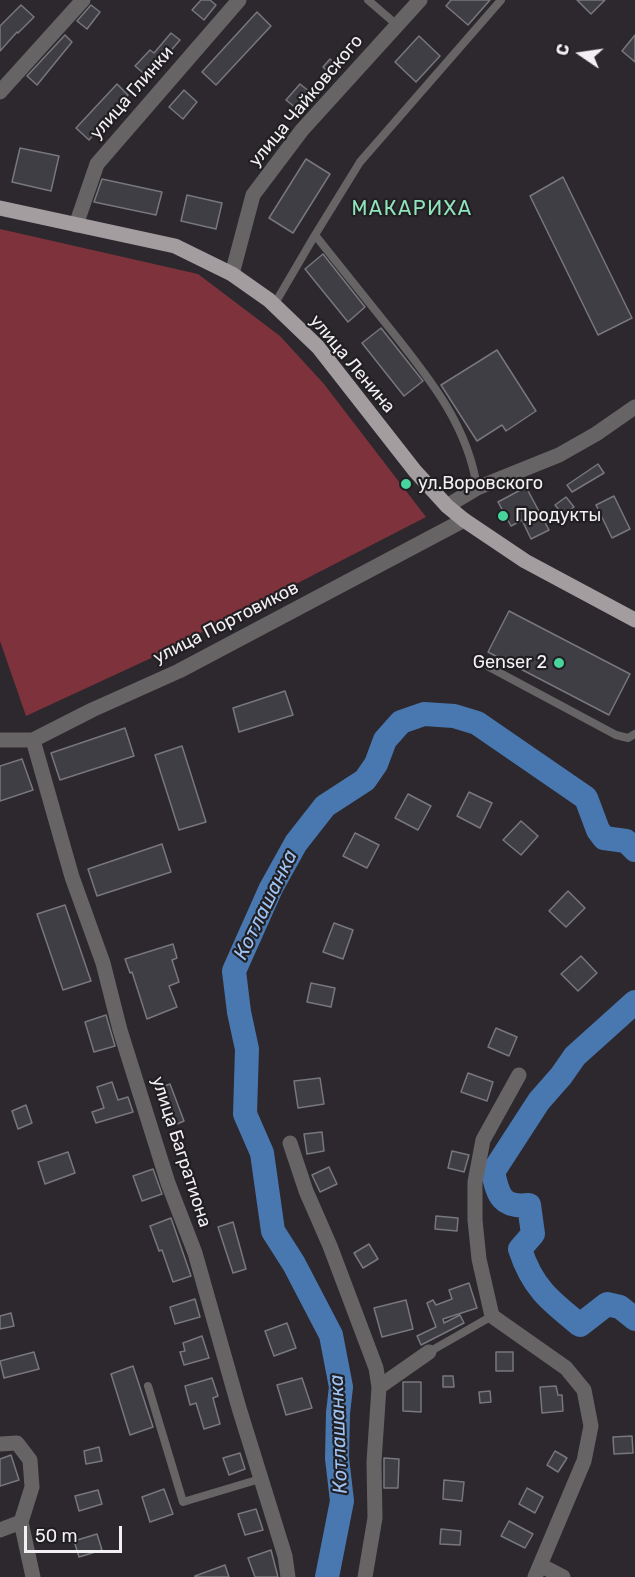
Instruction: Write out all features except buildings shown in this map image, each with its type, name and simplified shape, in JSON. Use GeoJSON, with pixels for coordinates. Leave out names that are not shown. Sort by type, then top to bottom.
{"type":"FeatureCollection","features":[{"type":"Feature","properties":{"kind":"main road","name":"улица Ленина"},"geometry":{"type":"LineString","coordinates":[[0,208],[175,246],[232,274],[274,305],[318,347],[416,471],[447,506],[525,561],[635,620]]}},
{"type":"Feature","properties":{"kind":"street"},"geometry":{"type":"LineString","coordinates":[[0,92],[83,0]]}},
{"type":"Feature","properties":{"kind":"street","name":"улица Глинки"},"geometry":{"type":"LineString","coordinates":[[76,225],[98,164],[239,0]]}},
{"type":"Feature","properties":{"kind":"street","name":"улица Чайковского"},"geometry":{"type":"LineString","coordinates":[[232,274],[253,195],[302,130],[420,0]]}},
{"type":"Feature","properties":{"kind":"street"},"geometry":{"type":"LineString","coordinates":[[447,506],[477,488],[559,455],[596,434],[635,407]]}},
{"type":"Feature","properties":{"kind":"street","name":"улица Портовиков"},"geometry":{"type":"LineString","coordinates":[[0,740],[33,740],[92,710],[179,671],[464,520]]}},
{"type":"Feature","properties":{"kind":"street","name":"улица Багратиона"},"geometry":{"type":"LineString","coordinates":[[33,740],[72,877],[103,963],[120,1030],[168,1183],[195,1252],[285,1556],[288,1577]]}},
{"type":"Feature","properties":{"kind":"street"},"geometry":{"type":"LineString","coordinates":[[519,1075],[483,1140],[475,1182],[475,1220],[479,1259],[492,1316],[566,1368],[584,1390],[591,1426],[584,1461],[537,1571],[563,1577]]}},
{"type":"Feature","properties":{"kind":"street"},"geometry":{"type":"LineString","coordinates":[[290,1143],[306,1191],[351,1298],[376,1368],[379,1387],[374,1462],[375,1518],[365,1577]]}},
{"type":"Feature","properties":{"kind":"street"},"geometry":{"type":"LineString","coordinates":[[379,1387],[429,1352]]}},
{"type":"Feature","properties":{"kind":"street"},"geometry":{"type":"LineString","coordinates":[[1,1439],[17,1443],[30,1460],[32,1488],[21,1522],[33,1577]]}},
{"type":"Feature","properties":{"kind":"street"},"geometry":{"type":"LineString","coordinates":[[0,1530],[21,1522]]}},
{"type":"Feature","properties":{"kind":"lane"},"geometry":{"type":"LineString","coordinates":[[368,0],[397,25]]}},
{"type":"Feature","properties":{"kind":"lane"},"geometry":{"type":"LineString","coordinates":[[274,305],[360,162],[501,0]]}},
{"type":"Feature","properties":{"kind":"lane"},"geometry":{"type":"LineString","coordinates":[[315,235],[426,374],[444,401],[468,449],[477,488]]}},
{"type":"Feature","properties":{"kind":"lane"},"geometry":{"type":"LineString","coordinates":[[489,667],[616,735],[628,738],[635,734]]}},
{"type":"Feature","properties":{"kind":"lane"},"geometry":{"type":"LineString","coordinates":[[429,1352],[492,1316]]}},
{"type":"Feature","properties":{"kind":"lane"},"geometry":{"type":"LineString","coordinates":[[148,1386],[183,1502],[261,1479]]}},
{"type":"Feature","properties":{"kind":"shaded area"},"geometry":{"type":"Polygon","coordinates":[[[0,229],[198,274],[280,336],[324,384],[426,517],[160,654],[26,716],[0,641],[0,229]]]}},
{"type":"Feature","properties":{"kind":"waterway","name":"Котлашанка"},"geometry":{"type":"LineString","coordinates":[[327,1577],[342,1501],[337,1458],[341,1387],[331,1335],[294,1264],[273,1231],[262,1153],[245,1114],[247,1049],[239,1012],[234,971],[271,888],[296,843],[325,806],[365,780],[376,764],[385,740],[401,722],[424,714],[454,716],[477,723],[586,798],[598,830],[604,838],[626,841],[635,850]]}},
{"type":"Feature","properties":{"kind":"waterway","name":"Котлашанка"},"geometry":{"type":"LineString","coordinates":[[635,1002],[575,1056],[539,1101],[493,1172],[499,1194],[503,1199],[513,1204],[529,1205],[533,1234],[520,1249],[530,1274],[543,1292],[580,1325],[607,1304],[620,1307],[635,1319]]}},
{"type":"Feature","properties":{"kind":"place","name":"ул.Воровского"},"geometry":{"type":"Point","coordinates":[406,484]}},
{"type":"Feature","properties":{"kind":"place","name":"Продукты"},"geometry":{"type":"Point","coordinates":[503,516]}},
{"type":"Feature","properties":{"kind":"place","name":"Genser 2"},"geometry":{"type":"Point","coordinates":[559,663]}},
{"type":"Feature","properties":{"kind":"district","name":"МАКАРИХА"},"geometry":{"type":"Point","coordinates":[412,209]}}]}
